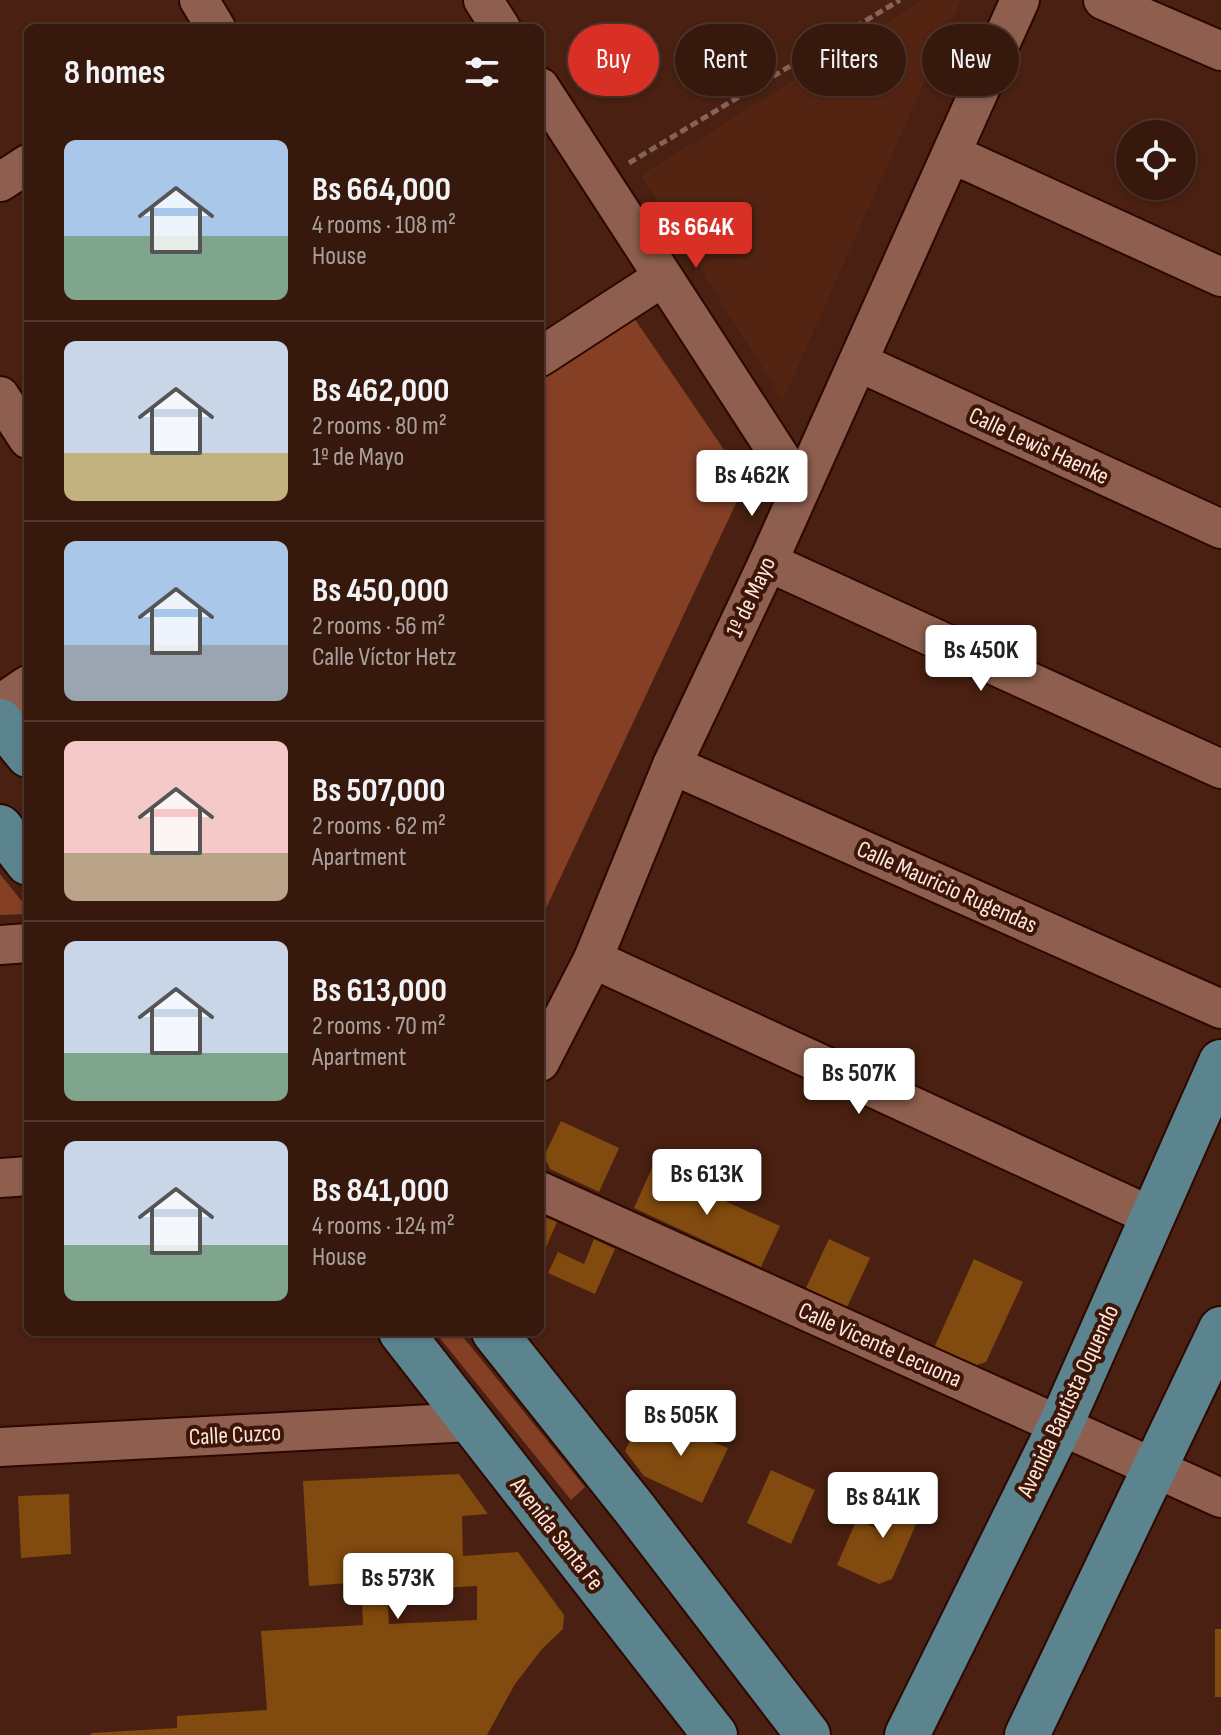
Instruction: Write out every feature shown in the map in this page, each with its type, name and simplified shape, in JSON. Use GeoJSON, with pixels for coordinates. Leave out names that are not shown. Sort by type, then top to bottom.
{"type":"FeatureCollection","features":[{"type":"Feature","properties":{"kind":"main road"},"geometry":{"type":"LineString","coordinates":[[0,721],[24,750]]}},
{"type":"Feature","properties":{"kind":"main road"},"geometry":{"type":"LineString","coordinates":[[0,827],[24,858]]}},
{"type":"Feature","properties":{"kind":"main road","name":"Avenida Bautista Oquendo"},"geometry":{"type":"LineString","coordinates":[[907,1735],[1060,1426],[1221,1062]]}},
{"type":"Feature","properties":{"kind":"main road"},"geometry":{"type":"LineString","coordinates":[[1027,1735],[1221,1329]]}},
{"type":"Feature","properties":{"kind":"main road","name":"Avenida Santa Fe"},"geometry":{"type":"LineString","coordinates":[[404,1336],[715,1735]]}},
{"type":"Feature","properties":{"kind":"main road"},"geometry":{"type":"LineString","coordinates":[[497,1336],[808,1735]]}},
{"type":"Feature","properties":{"kind":"street"},"geometry":{"type":"LineString","coordinates":[[199,0],[214,24]]}},
{"type":"Feature","properties":{"kind":"street"},"geometry":{"type":"LineString","coordinates":[[483,0],[498,24]]}},
{"type":"Feature","properties":{"kind":"street","name":"1º de Mayo"},"geometry":{"type":"LineString","coordinates":[[544,1054],[593,959],[672,765],[768,562],[799,486],[1020,0]]}},
{"type":"Feature","properties":{"kind":"street"},"geometry":{"type":"LineString","coordinates":[[1103,0],[1221,51]]}},
{"type":"Feature","properties":{"kind":"street"},"geometry":{"type":"LineString","coordinates":[[544,93],[799,486]]}},
{"type":"Feature","properties":{"kind":"street"},"geometry":{"type":"LineString","coordinates":[[952,154],[1221,277]]}},
{"type":"Feature","properties":{"kind":"street"},"geometry":{"type":"LineString","coordinates":[[0,182],[24,167]]}},
{"type":"Feature","properties":{"kind":"street"},"geometry":{"type":"LineString","coordinates":[[544,354],[663,277]]}},
{"type":"Feature","properties":{"kind":"street","name":"Calle Lewis Haenke"},"geometry":{"type":"LineString","coordinates":[[858,362],[1221,529]]}},
{"type":"Feature","properties":{"kind":"street"},"geometry":{"type":"LineString","coordinates":[[768,562],[1221,769]]}},
{"type":"Feature","properties":{"kind":"street"},"geometry":{"type":"LineString","coordinates":[[0,704],[24,688]]}},
{"type":"Feature","properties":{"kind":"street","name":"Calle Mauricio Rugendas"},"geometry":{"type":"LineString","coordinates":[[672,765],[1221,1009]]}},
{"type":"Feature","properties":{"kind":"street"},"geometry":{"type":"LineString","coordinates":[[0,945],[24,943]]}},
{"type":"Feature","properties":{"kind":"street"},"geometry":{"type":"LineString","coordinates":[[593,959],[1151,1216]]}},
{"type":"Feature","properties":{"kind":"street"},"geometry":{"type":"LineString","coordinates":[[0,1178],[24,1176]]}},
{"type":"Feature","properties":{"kind":"street","name":"Calle Vicente Lecuona"},"geometry":{"type":"LineString","coordinates":[[544,1193],[1221,1498]]}},
{"type":"Feature","properties":{"kind":"street","name":"Calle Cuzco"},"geometry":{"type":"LineString","coordinates":[[0,1447],[470,1422]]}},
{"type":"Feature","properties":{"kind":"path"},"geometry":{"type":"LineString","coordinates":[[601,180],[900,0]]}},
{"type":"Feature","properties":{"kind":"shaded area"},"geometry":{"type":"Polygon","coordinates":[[[923,0],[961,0],[950,24],[922,24],[922,88],[783,400],[641,175],[768,96],[776,96],[776,91],[792,81],[792,96],[906,96],[906,24],[884,24],[923,0]]]}},
{"type":"Feature","properties":{"kind":"shaded area"},"geometry":{"type":"Polygon","coordinates":[[[632,315],[746,482],[544,912],[544,373],[632,315]]]}},
{"type":"Feature","properties":{"kind":"shaded area"},"geometry":{"type":"Polygon","coordinates":[[[0,874],[24,904],[24,914],[0,915],[0,874]]]}},
{"type":"Feature","properties":{"kind":"shaded area"},"geometry":{"type":"Polygon","coordinates":[[[438,1336],[462,1336],[585,1487],[571,1500],[438,1336]]]}},
{"type":"Feature","properties":{"kind":"building"},"geometry":{"type":"Polygon","coordinates":[[[561,1121],[619,1148],[599,1192],[550,1169],[544,1156],[561,1121]]]}},
{"type":"Feature","properties":{"kind":"building"},"geometry":{"type":"Polygon","coordinates":[[[652,1168],[780,1226],[761,1267],[634,1208],[652,1168]]]}},
{"type":"Feature","properties":{"kind":"building"},"geometry":{"type":"Polygon","coordinates":[[[544,1217],[557,1222],[544,1252],[544,1217]]]}},
{"type":"Feature","properties":{"kind":"building"},"geometry":{"type":"Polygon","coordinates":[[[594,1239],[615,1249],[595,1294],[548,1273],[558,1252],[584,1264],[594,1239]]]}},
{"type":"Feature","properties":{"kind":"building"},"geometry":{"type":"Polygon","coordinates":[[[829,1239],[870,1258],[847,1307],[806,1288],[829,1239]]]}},
{"type":"Feature","properties":{"kind":"building"},"geometry":{"type":"Polygon","coordinates":[[[974,1259],[1023,1282],[986,1362],[974,1366],[934,1348],[974,1259]]]}},
{"type":"Feature","properties":{"kind":"building"},"geometry":{"type":"Polygon","coordinates":[[[696,1409],[718,1419],[708,1440],[728,1448],[702,1503],[644,1476],[625,1451],[634,1432],[658,1442],[662,1433],[681,1441],[696,1409]]]}},
{"type":"Feature","properties":{"kind":"building"},"geometry":{"type":"Polygon","coordinates":[[[771,1470],[815,1490],[791,1544],[747,1523],[771,1470]]]}},
{"type":"Feature","properties":{"kind":"building"},"geometry":{"type":"Polygon","coordinates":[[[459,1474],[488,1514],[462,1516],[463,1556],[518,1552],[564,1615],[563,1629],[542,1649],[515,1684],[487,1735],[91,1735],[177,1728],[177,1716],[267,1710],[261,1631],[363,1625],[361,1582],[309,1586],[303,1481],[459,1474]],[[477,1586],[387,1591],[389,1624],[477,1620],[477,1586]]]}},
{"type":"Feature","properties":{"kind":"building"},"geometry":{"type":"Polygon","coordinates":[[[899,1487],[927,1499],[892,1579],[879,1584],[837,1565],[857,1519],[879,1530],[899,1487]]]}},
{"type":"Feature","properties":{"kind":"building"},"geometry":{"type":"Polygon","coordinates":[[[69,1494],[71,1554],[21,1558],[18,1496],[69,1494]]]}},
{"type":"Feature","properties":{"kind":"building"},"geometry":{"type":"Polygon","coordinates":[[[1215,1629],[1221,1629],[1221,1697],[1215,1697],[1215,1629]]]}}]}
